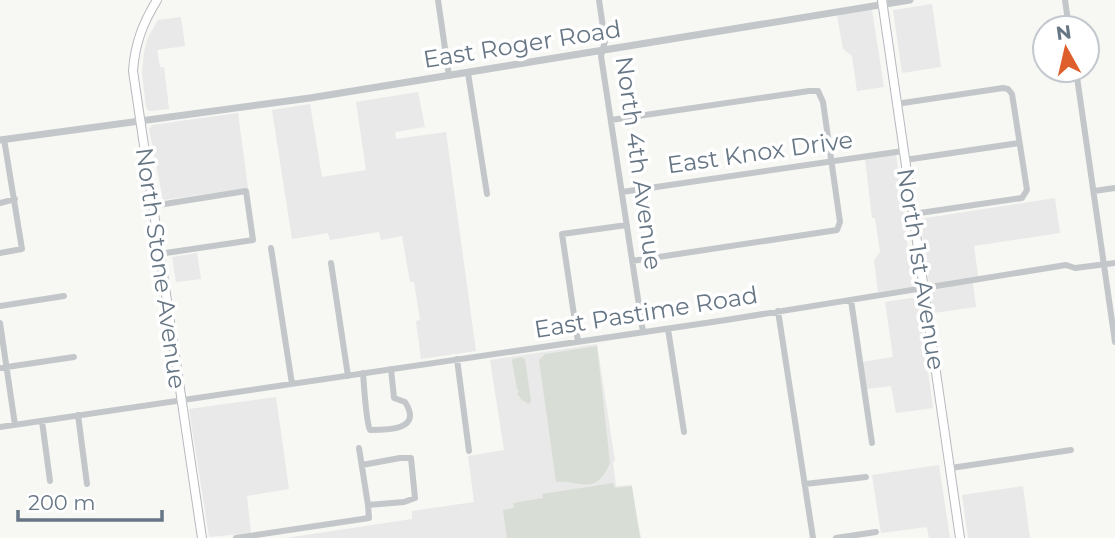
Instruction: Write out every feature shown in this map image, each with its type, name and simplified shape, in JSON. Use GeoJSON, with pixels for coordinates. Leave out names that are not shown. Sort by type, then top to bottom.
{"type":"FeatureCollection","features":[{"type":"Feature","properties":{"kind":"main road","name":"North Stone Avenue"},"geometry":{"type":"LineString","coordinates":[[156,1],[144,22],[135,48],[133,71],[202,538]]}},
{"type":"Feature","properties":{"kind":"main road","name":"North 1st Avenue"},"geometry":{"type":"LineString","coordinates":[[882,2],[960,538]]}},
{"type":"Feature","properties":{"kind":"street"},"geometry":{"type":"LineString","coordinates":[[438,0],[449,76]]}},
{"type":"Feature","properties":{"kind":"street","name":"North 4th Avenue"},"geometry":{"type":"LineString","coordinates":[[598,0],[604,38],[601,56],[643,332]]}},
{"type":"Feature","properties":{"kind":"street","name":"East Roger Road"},"geometry":{"type":"LineString","coordinates":[[2,140],[310,98],[882,2],[910,0]]}},
{"type":"Feature","properties":{"kind":"street"},"geometry":{"type":"LineString","coordinates":[[468,73],[487,194]]}},
{"type":"Feature","properties":{"kind":"street"},"geometry":{"type":"LineString","coordinates":[[1078,84],[1115,338]]}},
{"type":"Feature","properties":{"kind":"street"},"geometry":{"type":"LineString","coordinates":[[611,120],[821,89],[832,161],[840,228],[831,232],[632,261]]}},
{"type":"Feature","properties":{"kind":"street"},"geometry":{"type":"LineString","coordinates":[[896,104],[1008,89],[1012,94],[1027,190],[1022,198],[913,214]]}},
{"type":"Feature","properties":{"kind":"street"},"geometry":{"type":"LineString","coordinates":[[0,253],[22,249],[15,199],[2,140]]}},
{"type":"Feature","properties":{"kind":"street","name":"East Knox Drive"},"geometry":{"type":"LineString","coordinates":[[622,192],[832,161],[1019,143]]}},
{"type":"Feature","properties":{"kind":"street"},"geometry":{"type":"LineString","coordinates":[[1094,191],[1115,188]]}},
{"type":"Feature","properties":{"kind":"street"},"geometry":{"type":"LineString","coordinates":[[152,206],[246,191],[253,240],[159,254]]}},
{"type":"Feature","properties":{"kind":"street"},"geometry":{"type":"LineString","coordinates":[[0,203],[15,199]]}},
{"type":"Feature","properties":{"kind":"street"},"geometry":{"type":"LineString","coordinates":[[578,342],[562,234],[627,225]]}},
{"type":"Feature","properties":{"kind":"street"},"geometry":{"type":"LineString","coordinates":[[271,248],[292,384]]}},
{"type":"Feature","properties":{"kind":"street","name":"East Pastime Road"},"geometry":{"type":"LineString","coordinates":[[0,427],[668,329],[1066,265],[1075,268],[1115,262]]}},
{"type":"Feature","properties":{"kind":"street"},"geometry":{"type":"LineString","coordinates":[[331,263],[348,376]]}},
{"type":"Feature","properties":{"kind":"street"},"geometry":{"type":"LineString","coordinates":[[0,306],[64,296]]}},
{"type":"Feature","properties":{"kind":"street"},"geometry":{"type":"LineString","coordinates":[[851,300],[872,443]]}},
{"type":"Feature","properties":{"kind":"street"},"geometry":{"type":"LineString","coordinates":[[778,311],[813,538]]}},
{"type":"Feature","properties":{"kind":"street"},"geometry":{"type":"LineString","coordinates":[[0,323],[3,367],[15,425]]}},
{"type":"Feature","properties":{"kind":"street"},"geometry":{"type":"LineString","coordinates":[[668,329],[684,432]]}},
{"type":"Feature","properties":{"kind":"street"},"geometry":{"type":"LineString","coordinates":[[3,367],[74,357]]}},
{"type":"Feature","properties":{"kind":"street"},"geometry":{"type":"LineString","coordinates":[[457,359],[470,451]]}},
{"type":"Feature","properties":{"kind":"street"},"geometry":{"type":"LineString","coordinates":[[363,373],[368,426],[370,430],[385,430],[410,421],[405,402],[394,398],[391,369]]}},
{"type":"Feature","properties":{"kind":"street"},"geometry":{"type":"LineString","coordinates":[[78,415],[87,484]]}},
{"type":"Feature","properties":{"kind":"street"},"geometry":{"type":"LineString","coordinates":[[43,421],[50,481]]}},
{"type":"Feature","properties":{"kind":"street"},"geometry":{"type":"LineString","coordinates":[[236,538],[369,518],[359,447]]}},
{"type":"Feature","properties":{"kind":"street"},"geometry":{"type":"LineString","coordinates":[[951,468],[1072,450]]}},
{"type":"Feature","properties":{"kind":"street"},"geometry":{"type":"LineString","coordinates":[[362,465],[411,458],[415,498],[404,502],[368,505]]}},
{"type":"Feature","properties":{"kind":"street"},"geometry":{"type":"LineString","coordinates":[[805,484],[866,477]]}},
{"type":"Feature","properties":{"kind":"street"},"geometry":{"type":"LineString","coordinates":[[835,538],[876,532]]}},
{"type":"Feature","properties":{"kind":"shaded area"},"geometry":{"type":"Polygon","coordinates":[[[932,4],[941,67],[902,73],[893,10],[932,4]]]}},
{"type":"Feature","properties":{"kind":"shaded area"},"geometry":{"type":"Polygon","coordinates":[[[872,10],[884,87],[857,91],[852,56],[843,49],[837,15],[872,10]]]}},
{"type":"Feature","properties":{"kind":"shaded area"},"geometry":{"type":"Polygon","coordinates":[[[181,17],[185,46],[157,50],[160,67],[164,67],[169,109],[149,111],[146,107],[142,73],[148,37],[158,20],[181,17]]]}},
{"type":"Feature","properties":{"kind":"shaded area"},"geometry":{"type":"Polygon","coordinates":[[[418,92],[425,127],[395,132],[396,139],[446,132],[476,351],[421,359],[416,321],[420,320],[402,236],[381,240],[379,232],[330,240],[328,233],[292,239],[272,110],[310,104],[322,177],[366,170],[356,102],[418,92]]]}},
{"type":"Feature","properties":{"kind":"shaded area"},"geometry":{"type":"Polygon","coordinates":[[[238,113],[248,188],[163,200],[149,129],[152,125],[238,113]]]}},
{"type":"Feature","properties":{"kind":"shaded area"},"geometry":{"type":"Polygon","coordinates":[[[896,154],[913,287],[878,292],[874,260],[880,252],[875,218],[872,218],[865,158],[896,154]]]}},
{"type":"Feature","properties":{"kind":"shaded area"},"geometry":{"type":"Polygon","coordinates":[[[1055,198],[1060,233],[974,246],[979,282],[973,283],[976,307],[933,313],[920,219],[1055,198]]]}},
{"type":"Feature","properties":{"kind":"shaded area"},"geometry":{"type":"Polygon","coordinates":[[[197,253],[201,279],[176,282],[172,257],[197,253]]]}},
{"type":"Feature","properties":{"kind":"shaded area"},"geometry":{"type":"Polygon","coordinates":[[[918,297],[933,408],[896,413],[891,386],[866,389],[861,362],[893,357],[885,302],[918,297]]]}},
{"type":"Feature","properties":{"kind":"shaded area"},"geometry":{"type":"Polygon","coordinates":[[[597,344],[615,461],[616,486],[631,485],[641,538],[286,538],[412,519],[412,511],[474,502],[468,456],[504,450],[490,360],[597,344]]]}},
{"type":"Feature","properties":{"kind":"shaded area"},"geometry":{"type":"Polygon","coordinates":[[[597,346],[610,463],[604,474],[593,484],[556,482],[539,360],[545,354],[597,346]]]}},
{"type":"Feature","properties":{"kind":"shaded area"},"geometry":{"type":"Polygon","coordinates":[[[521,357],[525,359],[531,401],[529,404],[517,394],[519,391],[512,361],[521,357]]]}},
{"type":"Feature","properties":{"kind":"shaded area"},"geometry":{"type":"Polygon","coordinates":[[[276,397],[289,489],[247,496],[251,533],[209,537],[189,409],[276,397]]]}},
{"type":"Feature","properties":{"kind":"shaded area"},"geometry":{"type":"Polygon","coordinates":[[[939,465],[950,538],[929,538],[927,527],[881,533],[872,475],[939,465]]]}},
{"type":"Feature","properties":{"kind":"shaded area"},"geometry":{"type":"Polygon","coordinates":[[[613,483],[615,488],[632,486],[640,538],[507,538],[503,510],[514,508],[513,503],[543,498],[542,494],[613,483]]]}},
{"type":"Feature","properties":{"kind":"shaded area"},"geometry":{"type":"Polygon","coordinates":[[[1023,486],[1030,538],[968,538],[962,495],[1023,486]]]}}]}
